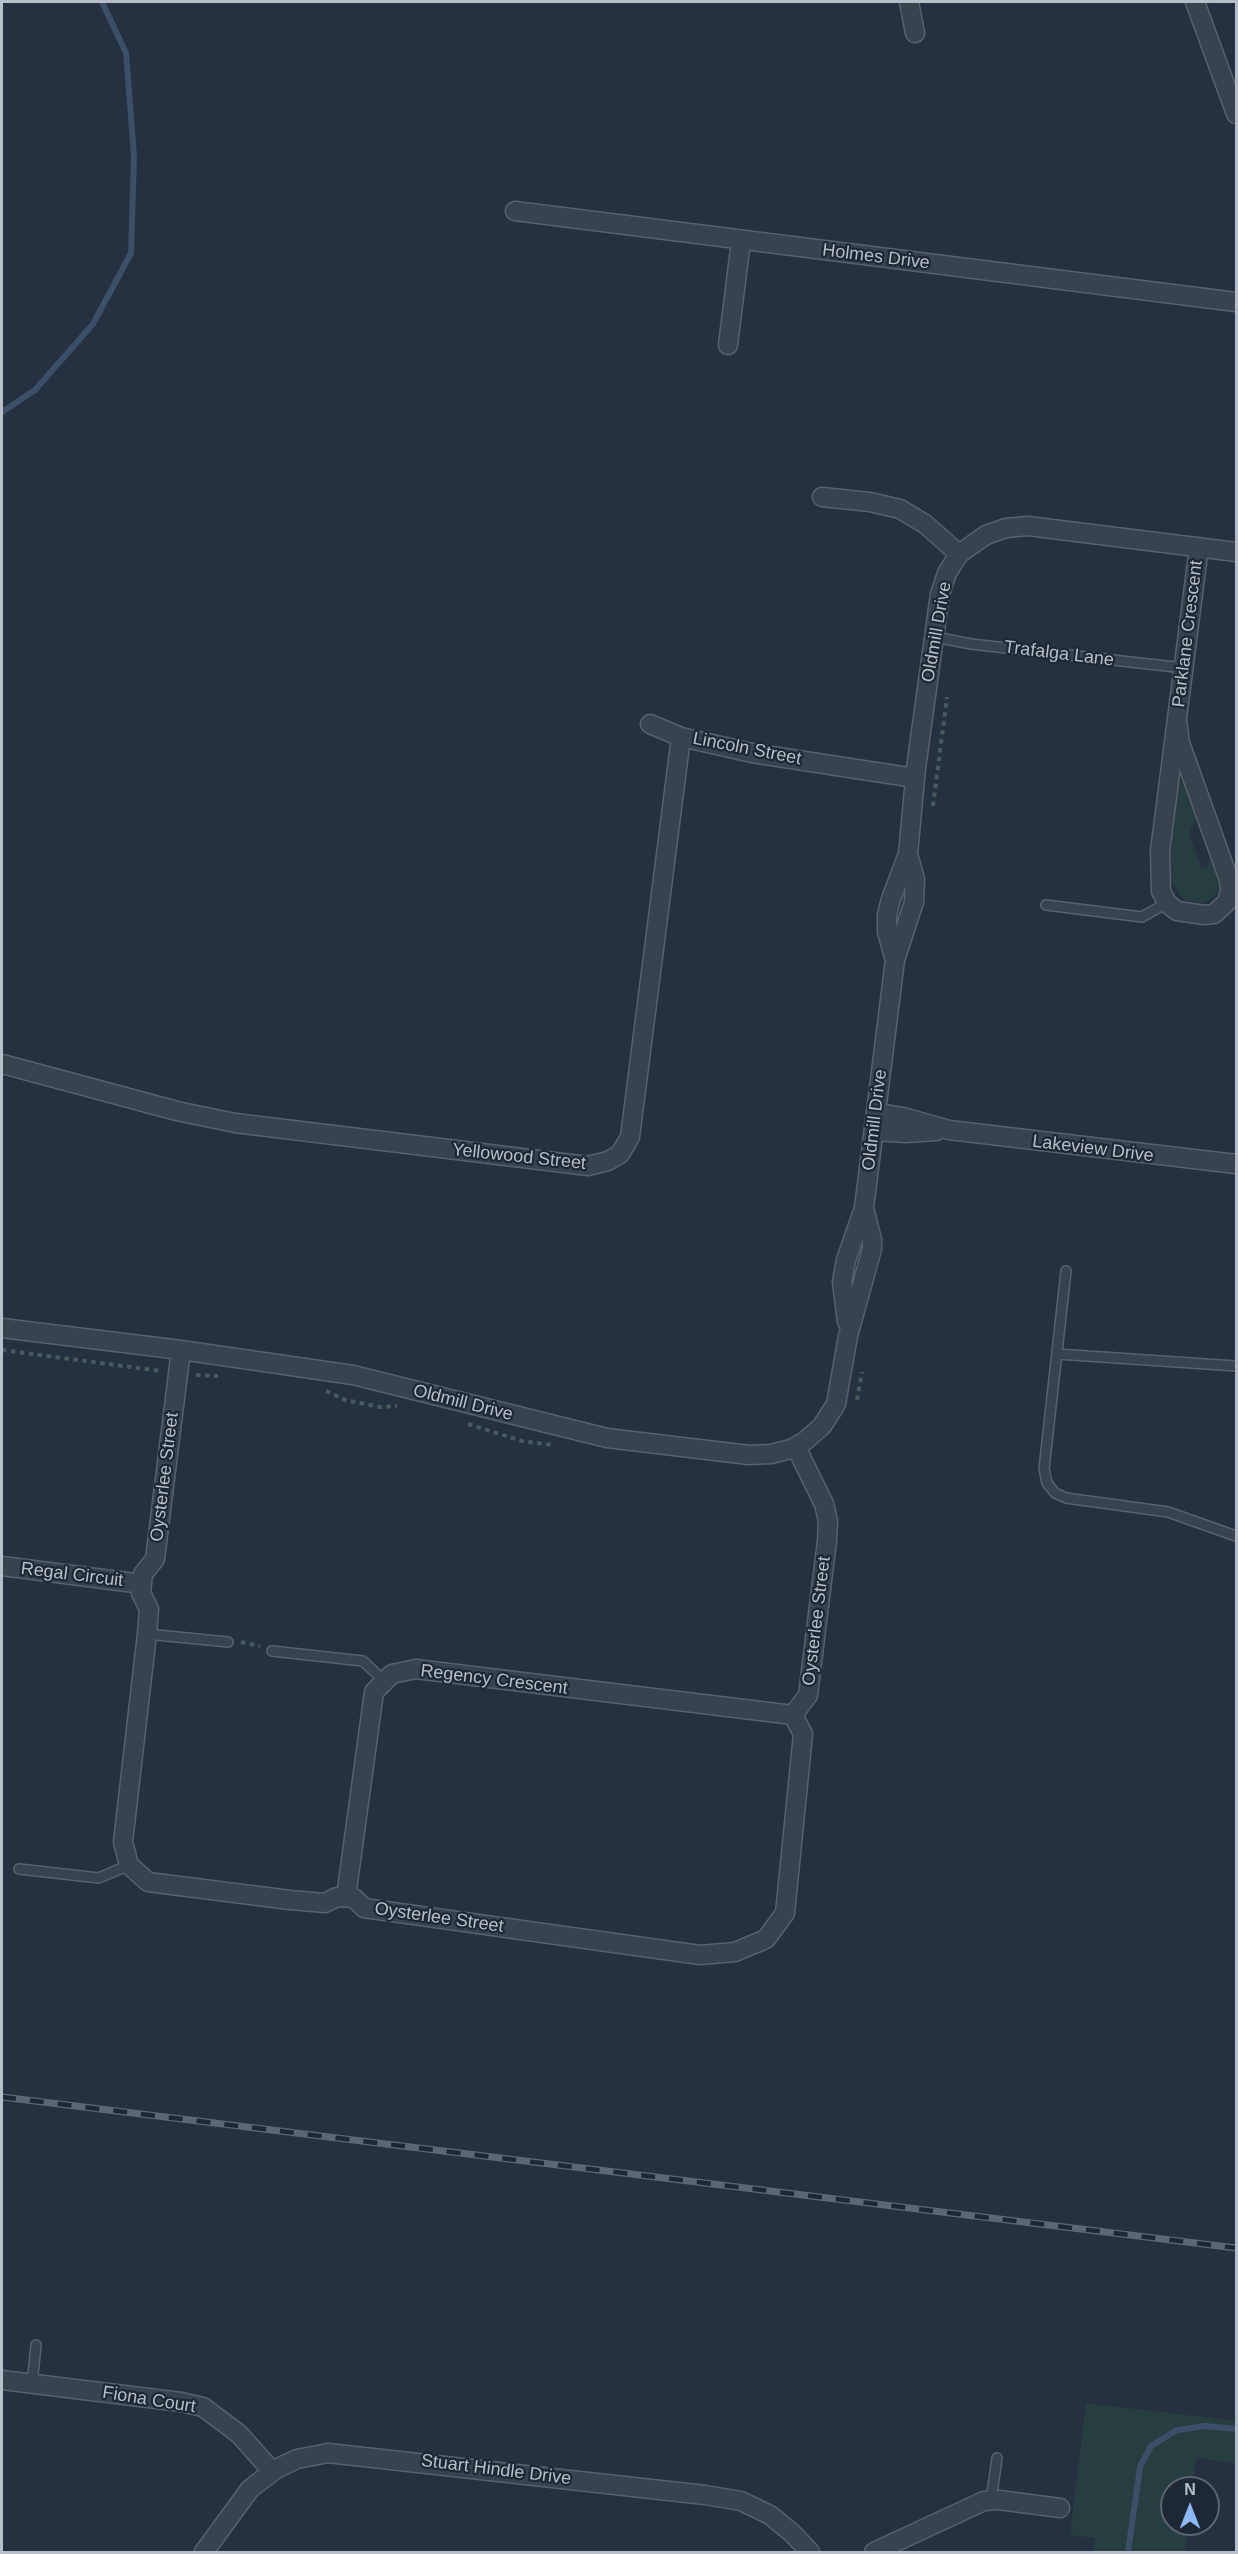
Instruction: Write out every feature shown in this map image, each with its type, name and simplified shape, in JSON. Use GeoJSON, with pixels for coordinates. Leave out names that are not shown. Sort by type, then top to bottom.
{"type":"FeatureCollection","features":[{"type":"Feature","properties":{"kind":"street"},"geometry":{"type":"LineString","coordinates":[[909,2],[915,33]]}},
{"type":"Feature","properties":{"kind":"street"},"geometry":{"type":"LineString","coordinates":[[1195,2],[1236,114]]}},
{"type":"Feature","properties":{"kind":"street","name":"Holmes Drive"},"geometry":{"type":"LineString","coordinates":[[515,211],[1236,302]]}},
{"type":"Feature","properties":{"kind":"street"},"geometry":{"type":"LineString","coordinates":[[728,345],[741,241]]}},
{"type":"Feature","properties":{"kind":"street"},"geometry":{"type":"LineString","coordinates":[[822,497],[870,502],[900,509],[925,524],[959,554]]}},
{"type":"Feature","properties":{"kind":"street","name":"Oldmill Drive"},"geometry":{"type":"LineString","coordinates":[[2,1328],[181,1350],[353,1375],[607,1438],[750,1455],[778,1453],[796,1447],[822,1426],[836,1404],[848,1336],[872,1249],[864,1208],[895,960],[914,902],[915,879],[908,854],[916,773],[942,587],[959,554],[986,535],[1012,527],[1028,526],[1236,552]]}},
{"type":"Feature","properties":{"kind":"street","name":"Parklane Crescent"},"geometry":{"type":"LineString","coordinates":[[1177,721],[1180,743],[1229,880],[1232,904],[1218,912],[1204,915],[1177,911],[1167,903],[1161,891],[1160,851],[1199,547]]}},
{"type":"Feature","properties":{"kind":"street","name":"Lincoln Street"},"geometry":{"type":"LineString","coordinates":[[650,724],[681,737],[752,753],[847,766],[900,765],[916,773]]}},
{"type":"Feature","properties":{"kind":"street","name":"Yellowood Street"},"geometry":{"type":"LineString","coordinates":[[2,1064],[177,1111],[235,1123],[588,1166],[608,1161],[620,1154],[630,1137],[681,737]]}},
{"type":"Feature","properties":{"kind":"street","name":"Lakeview Drive"},"geometry":{"type":"LineString","coordinates":[[875,1122],[906,1133],[949,1130],[1236,1164]]}},
{"type":"Feature","properties":{"kind":"street","name":"Oysterlee Street"},"geometry":{"type":"LineString","coordinates":[[142,1584],[143,1574],[155,1558],[181,1350]]}},
{"type":"Feature","properties":{"kind":"street","name":"Oysterlee Street"},"geometry":{"type":"LineString","coordinates":[[346,1898],[354,1898],[364,1908],[700,1955],[735,1952],[766,1939],[785,1913],[803,1734],[792,1715],[808,1695],[828,1528],[824,1504],[796,1447]]}},
{"type":"Feature","properties":{"kind":"street","name":"Regal Circuit"},"geometry":{"type":"LineString","coordinates":[[2,1566],[142,1584]]}},
{"type":"Feature","properties":{"kind":"street"},"geometry":{"type":"LineString","coordinates":[[142,1584],[141,1593],[149,1609],[123,1842],[129,1865],[148,1882],[325,1903],[337,1897],[346,1898],[374,1692],[384,1681]]}},
{"type":"Feature","properties":{"kind":"street","name":"Regency Crescent"},"geometry":{"type":"LineString","coordinates":[[384,1681],[392,1674],[416,1670],[792,1715]]}},
{"type":"Feature","properties":{"kind":"street","name":"Fiona Court"},"geometry":{"type":"LineString","coordinates":[[2,2380],[181,2402],[203,2407],[221,2418],[239,2434],[272,2471]]}},
{"type":"Feature","properties":{"kind":"street","name":"Stuart Hindle Drive"},"geometry":{"type":"LineString","coordinates":[[204,2553],[250,2489],[272,2471],[297,2459],[328,2453],[705,2495],[741,2501],[770,2515],[792,2533],[810,2553]]}},
{"type":"Feature","properties":{"kind":"street"},"geometry":{"type":"LineString","coordinates":[[874,2553],[971,2505],[991,2500],[1060,2508]]}},
{"type":"Feature","properties":{"kind":"lane","name":"Trafalga Lane"},"geometry":{"type":"LineString","coordinates":[[935,637],[983,645],[1184,668]]}},
{"type":"Feature","properties":{"kind":"lane"},"geometry":{"type":"LineString","coordinates":[[1046,905],[1142,917],[1167,903]]}},
{"type":"Feature","properties":{"kind":"lane"},"geometry":{"type":"LineString","coordinates":[[1066,1271],[1044,1469],[1047,1483],[1055,1493],[1066,1498],[1168,1512],[1236,1536]]}},
{"type":"Feature","properties":{"kind":"lane"},"geometry":{"type":"LineString","coordinates":[[1057,1354],[1236,1366]]}},
{"type":"Feature","properties":{"kind":"lane"},"geometry":{"type":"LineString","coordinates":[[147,1634],[228,1642]]}},
{"type":"Feature","properties":{"kind":"lane"},"geometry":{"type":"LineString","coordinates":[[272,1651],[363,1661],[384,1681]]}},
{"type":"Feature","properties":{"kind":"lane"},"geometry":{"type":"LineString","coordinates":[[19,1869],[99,1878],[129,1865]]}},
{"type":"Feature","properties":{"kind":"lane"},"geometry":{"type":"LineString","coordinates":[[32,2384],[36,2345]]}},
{"type":"Feature","properties":{"kind":"lane"},"geometry":{"type":"LineString","coordinates":[[991,2500],[997,2458]]}},
{"type":"Feature","properties":{"kind":"path"},"geometry":{"type":"LineString","coordinates":[[933,809],[948,686]]}},
{"type":"Feature","properties":{"kind":"path"},"geometry":{"type":"LineString","coordinates":[[2,1350],[178,1373],[224,1376]]}},
{"type":"Feature","properties":{"kind":"path"},"geometry":{"type":"LineString","coordinates":[[856,1405],[863,1367]]}},
{"type":"Feature","properties":{"kind":"path"},"geometry":{"type":"LineString","coordinates":[[318,1389],[345,1400],[380,1407],[404,1405]]}},
{"type":"Feature","properties":{"kind":"path"},"geometry":{"type":"LineString","coordinates":[[458,1421],[522,1441],[557,1446]]}},
{"type":"Feature","properties":{"kind":"path"},"geometry":{"type":"LineString","coordinates":[[228,1642],[255,1644],[272,1651]]}},
{"type":"Feature","properties":{"kind":"green space"},"geometry":{"type":"Polygon","coordinates":[[[1179,780],[1187,785],[1198,814],[1189,834],[1201,867],[1207,868],[1210,860],[1214,858],[1219,870],[1221,884],[1217,892],[1209,901],[1200,903],[1187,901],[1181,896],[1173,883],[1170,868],[1168,856],[1176,782],[1179,780]]]}},
{"type":"Feature","properties":{"kind":"green space"},"geometry":{"type":"Polygon","coordinates":[[[1086,2403],[1236,2421],[1236,2463],[1196,2458],[1194,2476],[1160,2476],[1160,2536],[1187,2536],[1185,2552],[1093,2552],[1095,2538],[1070,2535],[1086,2403]]]}},
{"type":"Feature","properties":{"kind":"waterway"},"geometry":{"type":"LineString","coordinates":[[2,412],[35,390],[93,324],[131,253],[134,156],[126,53],[102,2]]}},
{"type":"Feature","properties":{"kind":"waterway"},"geometry":{"type":"LineString","coordinates":[[1128,2552],[1140,2467],[1151,2446],[1177,2430],[1205,2426],[1236,2429]]}},
{"type":"Feature","properties":{"kind":"railway"},"geometry":{"type":"LineString","coordinates":[[2,2097],[1236,2248]]}}]}
